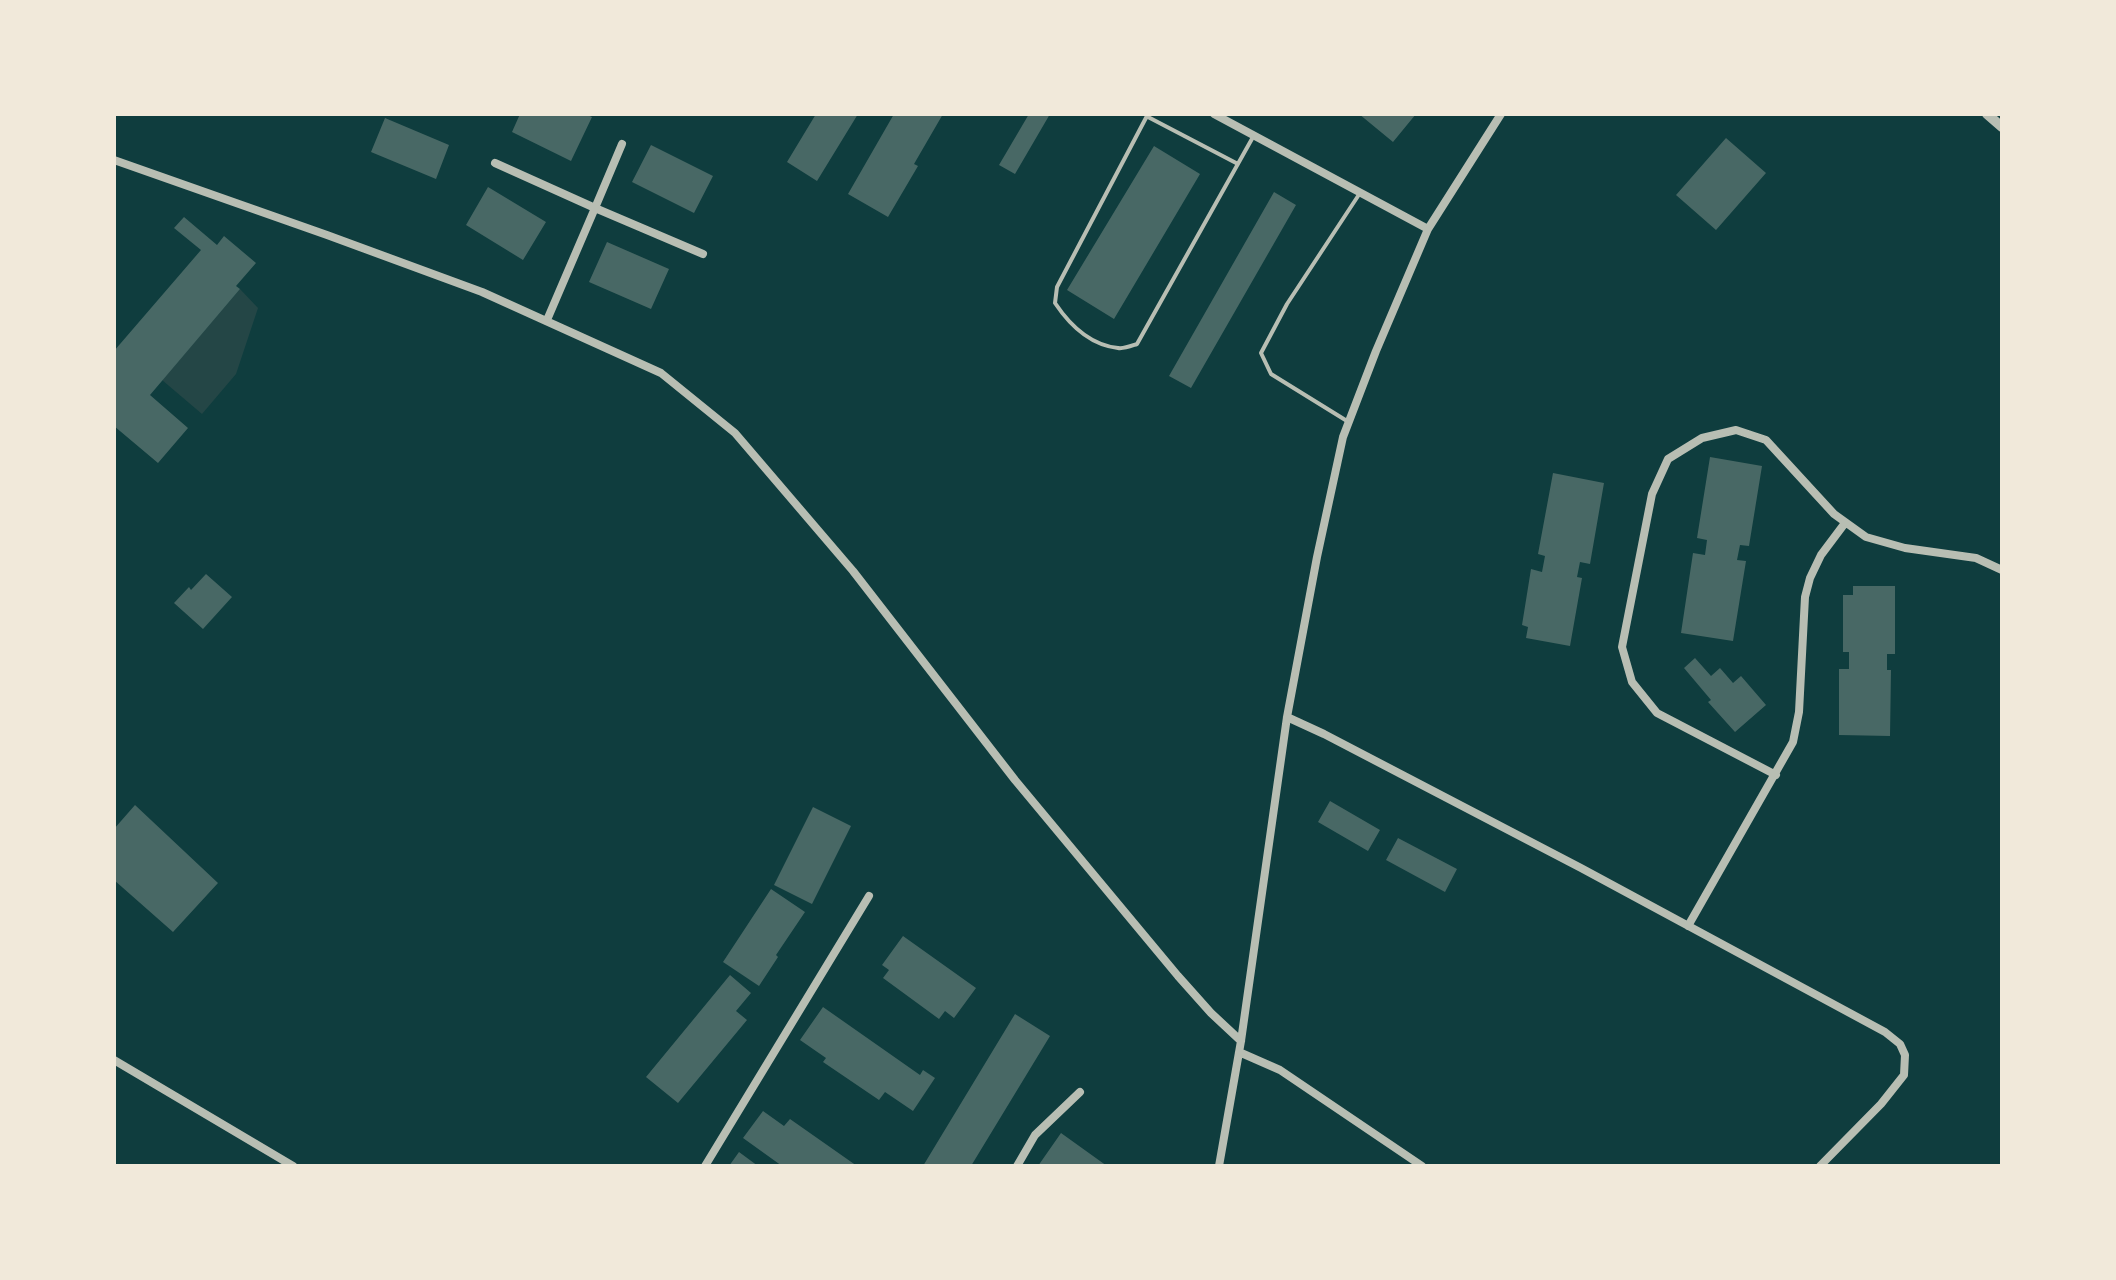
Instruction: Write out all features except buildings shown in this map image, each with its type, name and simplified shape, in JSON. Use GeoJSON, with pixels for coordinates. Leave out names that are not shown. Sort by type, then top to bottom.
{"type":"FeatureCollection","features":[{"type":"Feature","properties":{"kind":"street"},"geometry":{"type":"LineString","coordinates":[[1214,114],[1428,229]]}},
{"type":"Feature","properties":{"kind":"street"},"geometry":{"type":"LineString","coordinates":[[1219,1166],[1241,1041],[1287,717],[1343,437],[1428,229],[1501,114]]}},
{"type":"Feature","properties":{"kind":"street"},"geometry":{"type":"LineString","coordinates":[[1987,114],[2002,127]]}},
{"type":"Feature","properties":{"kind":"street"},"geometry":{"type":"LineString","coordinates":[[547,320],[622,144]]}},
{"type":"Feature","properties":{"kind":"street"},"geometry":{"type":"LineString","coordinates":[[114,160],[482,292],[661,373],[735,433],[853,571],[1015,780],[1167,963],[1211,1013],[1241,1041]]}},
{"type":"Feature","properties":{"kind":"street"},"geometry":{"type":"LineString","coordinates":[[495,163],[703,254]]}},
{"type":"Feature","properties":{"kind":"street"},"geometry":{"type":"LineString","coordinates":[[1776,775],[1657,713],[1632,682],[1622,647],[1652,494],[1668,459],[1702,438],[1736,430],[1766,440],[1834,514],[1866,537],[1905,548],[1976,558],[2002,570]]}},
{"type":"Feature","properties":{"kind":"street"},"geometry":{"type":"LineString","coordinates":[[1688,926],[1793,742],[1799,712],[1805,597],[1821,555],[1845,523]]}},
{"type":"Feature","properties":{"kind":"street"},"geometry":{"type":"LineString","coordinates":[[1287,717],[1762,964],[1885,1032],[1900,1044],[1905,1055],[1904,1075],[1881,1104],[1820,1166]]}},
{"type":"Feature","properties":{"kind":"street"},"geometry":{"type":"LineString","coordinates":[[705,1166],[869,896]]}},
{"type":"Feature","properties":{"kind":"street"},"geometry":{"type":"LineString","coordinates":[[1239,1052],[1280,1070],[1422,1166]]}},
{"type":"Feature","properties":{"kind":"street"},"geometry":{"type":"LineString","coordinates":[[114,1060],[293,1166]]}},
{"type":"Feature","properties":{"kind":"street"},"geometry":{"type":"LineString","coordinates":[[1017,1166],[1035,1135],[1080,1092]]}},
{"type":"Feature","properties":{"kind":"lane"},"geometry":{"type":"LineString","coordinates":[[1238,164],[1148,115],[1057,287],[1055,303],[1068,323],[1094,341],[1120,349],[1137,344],[1238,164],[1254,135]]}},
{"type":"Feature","properties":{"kind":"lane"},"geometry":{"type":"LineString","coordinates":[[1349,422],[1271,374],[1261,353],[1287,304],[1360,193]]}},
{"type":"Feature","properties":{"kind":"shaded area"},"geometry":{"type":"Polygon","coordinates":[[[240,289],[258,308],[236,374],[202,414],[162,380],[240,289]]]}}]}
